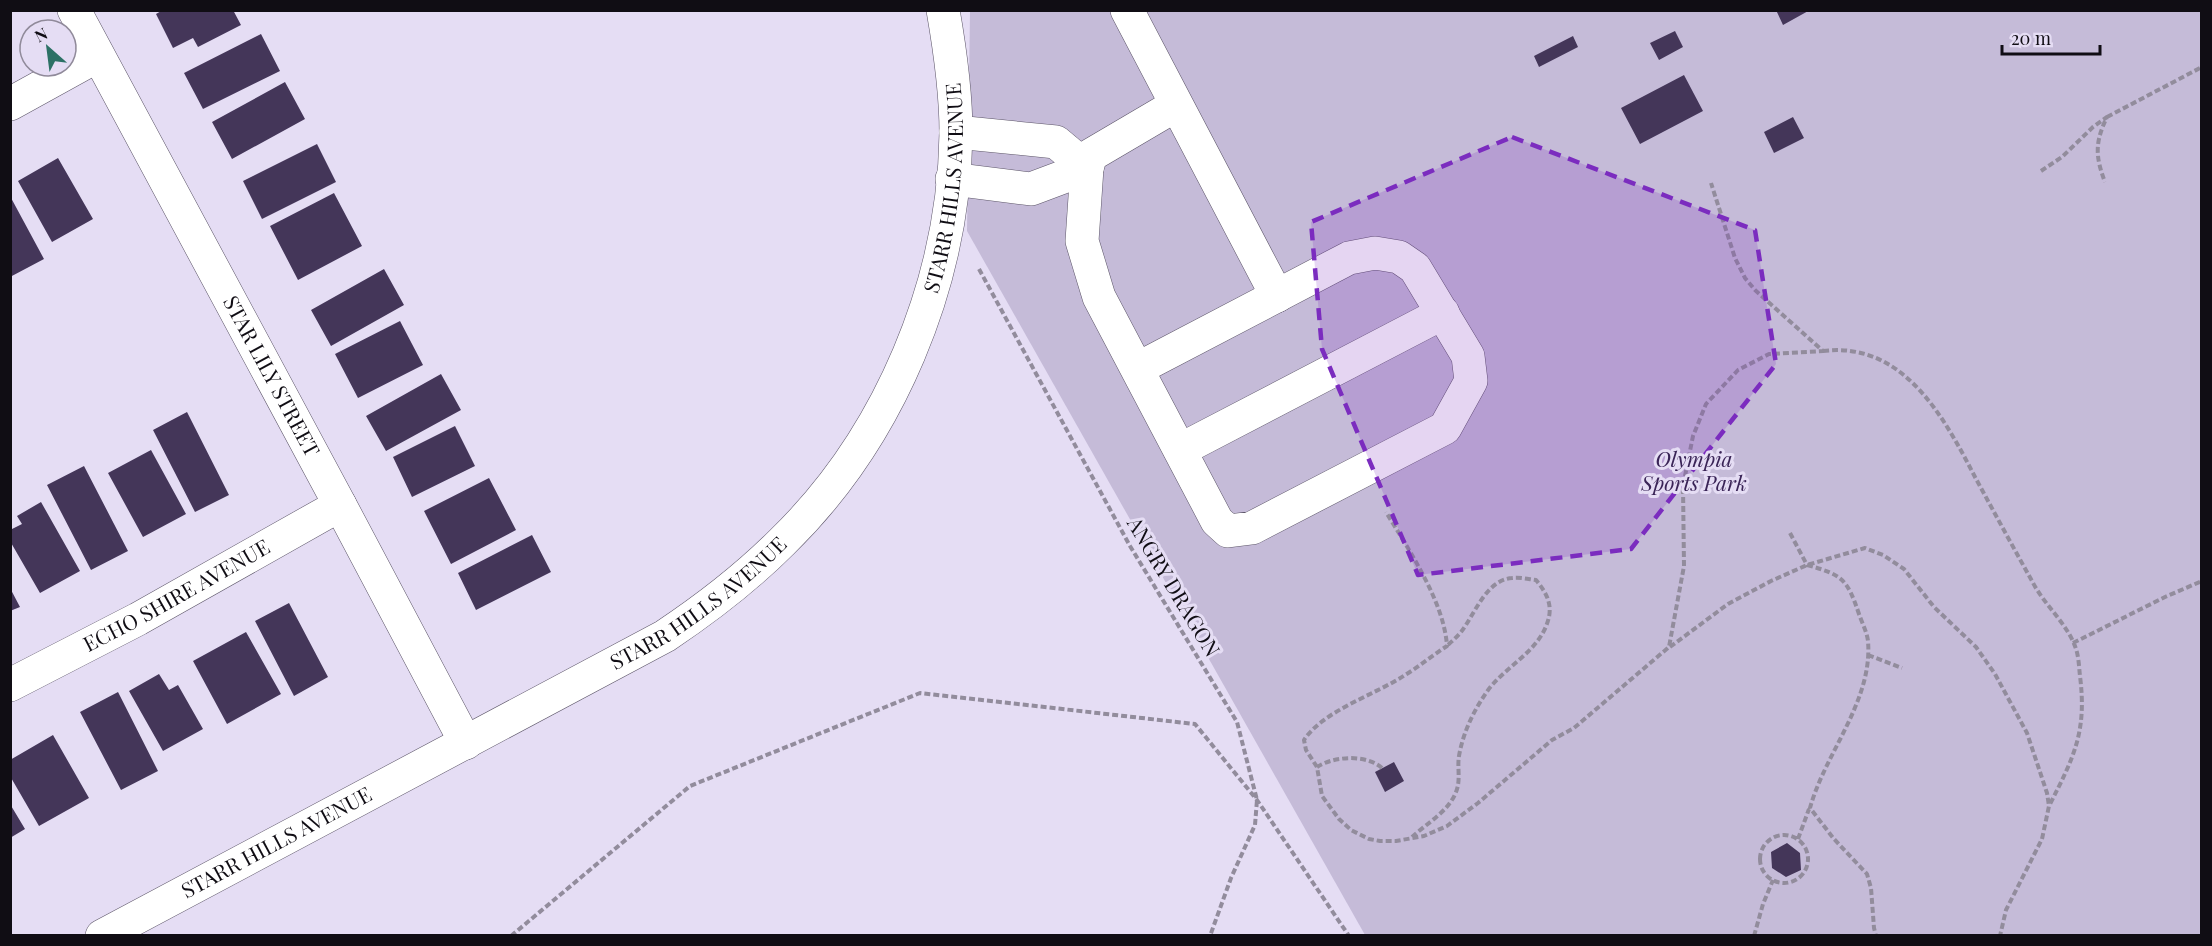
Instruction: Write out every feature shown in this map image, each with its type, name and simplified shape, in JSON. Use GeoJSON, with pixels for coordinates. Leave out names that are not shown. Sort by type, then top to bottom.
{"type":"FeatureCollection","features":[{"type":"Feature","properties":{"kind":"street","name":"STAR LILY STREET"},"geometry":{"type":"LineString","coordinates":[[74,10],[466,743]]}},
{"type":"Feature","properties":{"kind":"street","name":"STARR HILLS AVENUE"},"geometry":{"type":"LineString","coordinates":[[102,936],[665,636],[709,606],[784,541],[815,507],[845,469],[870,431],[907,357],[935,274],[945,229],[956,132],[944,10]]}},
{"type":"Feature","properties":{"kind":"street"},"geometry":{"type":"LineString","coordinates":[[1127,10],[1277,296]]}},
{"type":"Feature","properties":{"kind":"street"},"geometry":{"type":"LineString","coordinates":[[10,104],[97,56]]}},
{"type":"Feature","properties":{"kind":"street"},"geometry":{"type":"LineString","coordinates":[[1137,369],[1349,258],[1375,254],[1399,257],[1415,268],[1468,356],[1471,381],[1445,428],[1252,528],[1228,531],[1217,521],[1099,297],[1082,241],[1087,168],[1091,155],[1176,105]]}},
{"type":"Feature","properties":{"kind":"street"},"geometry":{"type":"LineString","coordinates":[[956,132],[1056,142],[1087,168]]}},
{"type":"Feature","properties":{"kind":"street"},"geometry":{"type":"LineString","coordinates":[[952,179],[1031,189],[1087,168]]}},
{"type":"Feature","properties":{"kind":"street"},"geometry":{"type":"LineString","coordinates":[[1180,450],[1443,313]]}},
{"type":"Feature","properties":{"kind":"street","name":"ECHO SHIRE AVENUE"},"geometry":{"type":"LineString","coordinates":[[10,685],[138,619],[340,506]]}},
{"type":"Feature","properties":{"kind":"path"},"geometry":{"type":"LineString","coordinates":[[2041,171],[2062,158],[2092,127],[2107,117],[2202,68]]}},
{"type":"Feature","properties":{"kind":"path"},"geometry":{"type":"LineString","coordinates":[[2105,182],[2097,150],[2099,134],[2107,117]]}},
{"type":"Feature","properties":{"kind":"path"},"geometry":{"type":"LineString","coordinates":[[1711,183],[1735,258],[1745,278],[1755,290],[1823,351]]}},
{"type":"Feature","properties":{"kind":"path","name":"ANGRY DRAGON"},"geometry":{"type":"LineString","coordinates":[[979,269],[1130,546],[1237,722],[1257,801],[1255,825],[1231,878],[1210,936]]}},
{"type":"Feature","properties":{"kind":"path"},"geometry":{"type":"LineString","coordinates":[[1670,647],[1684,566],[1683,486],[1693,436],[1706,404],[1738,370],[1768,354],[1840,349],[1861,351],[1879,357],[1911,380],[1942,418],[1964,454],[2043,602],[2067,631],[2077,650],[2082,691],[2081,731],[2074,755],[2049,806],[2042,839],[2006,910],[2000,936]]}},
{"type":"Feature","properties":{"kind":"path"},"geometry":{"type":"LineString","coordinates":[[1386,512],[1423,573],[1444,626],[1447,646]]}},
{"type":"Feature","properties":{"kind":"path"},"geometry":{"type":"LineString","coordinates":[[1791,534],[1807,566],[1840,577],[1852,593],[1868,639],[1868,655],[1861,687],[1851,715],[1819,780],[1798,839]]}},
{"type":"Feature","properties":{"kind":"path"},"geometry":{"type":"LineString","coordinates":[[1411,838],[1438,814],[1455,794],[1460,777],[1459,759],[1468,724],[1493,683],[1530,651],[1545,628],[1549,616],[1549,603],[1544,590],[1536,580],[1510,578],[1495,586],[1485,593],[1460,635],[1447,646],[1406,675],[1347,707],[1309,732],[1304,740],[1306,750],[1317,767],[1322,796],[1339,819],[1351,830],[1369,839],[1380,841],[1411,838],[1424,836],[1447,826],[1552,741],[1574,728],[1670,647],[1728,604],[1771,581],[1807,566],[1865,548],[1883,555],[1904,568],[1934,607],[1976,647],[1995,674],[2019,717],[2043,777],[2049,806]]}},
{"type":"Feature","properties":{"kind":"path"},"geometry":{"type":"LineString","coordinates":[[2073,643],[2202,581]]}},
{"type":"Feature","properties":{"kind":"path"},"geometry":{"type":"LineString","coordinates":[[1868,655],[1902,668]]}},
{"type":"Feature","properties":{"kind":"path"},"geometry":{"type":"LineString","coordinates":[[511,936],[690,786],[920,693],[1195,724],[1257,801],[1349,936]]}},
{"type":"Feature","properties":{"kind":"path"},"geometry":{"type":"LineString","coordinates":[[1317,767],[1326,761],[1356,759],[1373,761],[1382,768]]}},
{"type":"Feature","properties":{"kind":"path"},"geometry":{"type":"LineString","coordinates":[[1810,808],[1834,839],[1867,874],[1871,888],[1876,936]]}},
{"type":"Feature","properties":{"kind":"path"},"geometry":{"type":"LineString","coordinates":[[1782,835],[1798,839],[1807,850],[1809,858],[1805,873],[1799,879],[1791,882],[1773,880],[1763,871],[1760,864],[1763,848],[1768,841],[1782,835]]}},
{"type":"Feature","properties":{"kind":"path"},"geometry":{"type":"LineString","coordinates":[[1754,936],[1762,904],[1773,880]]}},
{"type":"Feature","properties":{"kind":"highlighted area"},"geometry":{"type":"Polygon","coordinates":[[[1512,137],[1755,230],[1776,364],[1631,549],[1418,575],[1322,349],[1311,222],[1512,137]]]}},
{"type":"Feature","properties":{"kind":"green space","name":"Olympia Sports Park"},"geometry":{"type":"Polygon","coordinates":[[[970,11],[2201,11],[2201,935],[1365,935],[967,231],[970,11]]]}},
{"type":"Feature","properties":{"kind":"building"},"geometry":{"type":"Polygon","coordinates":[[[163,10],[233,10],[241,25],[198,47],[193,38],[173,48],[156,14],[163,10]]]}},
{"type":"Feature","properties":{"kind":"building"},"geometry":{"type":"Polygon","coordinates":[[[1776,10],[1810,10],[1783,25],[1776,10]]]}},
{"type":"Feature","properties":{"kind":"building"},"geometry":{"type":"Polygon","coordinates":[[[1675,31],[1683,47],[1659,60],[1650,43],[1675,31]]]}},
{"type":"Feature","properties":{"kind":"building"},"geometry":{"type":"Polygon","coordinates":[[[261,34],[280,71],[203,109],[184,73],[261,34]]]}},
{"type":"Feature","properties":{"kind":"building"},"geometry":{"type":"Polygon","coordinates":[[[1573,36],[1578,47],[1539,67],[1534,56],[1573,36]]]}},
{"type":"Feature","properties":{"kind":"building"},"geometry":{"type":"Polygon","coordinates":[[[1684,75],[1703,111],[1640,144],[1621,108],[1684,75]]]}},
{"type":"Feature","properties":{"kind":"building"},"geometry":{"type":"Polygon","coordinates":[[[285,82],[305,119],[232,159],[212,122],[285,82]]]}},
{"type":"Feature","properties":{"kind":"building"},"geometry":{"type":"Polygon","coordinates":[[[1793,117],[1804,138],[1774,153],[1764,132],[1793,117]]]}},
{"type":"Feature","properties":{"kind":"building"},"geometry":{"type":"Polygon","coordinates":[[[317,144],[336,182],[262,219],[243,181],[317,144]]]}},
{"type":"Feature","properties":{"kind":"building"},"geometry":{"type":"Polygon","coordinates":[[[58,158],[93,219],[52,242],[18,181],[58,158]]]}},
{"type":"Feature","properties":{"kind":"building"},"geometry":{"type":"Polygon","coordinates":[[[334,193],[362,246],[298,280],[270,226],[334,193]]]}},
{"type":"Feature","properties":{"kind":"building"},"geometry":{"type":"Polygon","coordinates":[[[10,196],[44,259],[10,277],[10,196]]]}},
{"type":"Feature","properties":{"kind":"building"},"geometry":{"type":"Polygon","coordinates":[[[384,269],[404,305],[331,346],[311,310],[384,269]]]}},
{"type":"Feature","properties":{"kind":"building"},"geometry":{"type":"Polygon","coordinates":[[[400,321],[423,365],[358,398],[335,354],[400,321]]]}},
{"type":"Feature","properties":{"kind":"building"},"geometry":{"type":"Polygon","coordinates":[[[441,374],[461,410],[386,451],[366,416],[441,374]]]}},
{"type":"Feature","properties":{"kind":"building"},"geometry":{"type":"Polygon","coordinates":[[[187,412],[229,495],[195,512],[153,430],[187,412]]]}},
{"type":"Feature","properties":{"kind":"building"},"geometry":{"type":"Polygon","coordinates":[[[455,426],[475,466],[412,497],[393,457],[455,426]]]}},
{"type":"Feature","properties":{"kind":"building"},"geometry":{"type":"Polygon","coordinates":[[[151,450],[186,514],[143,537],[108,473],[151,450]]]}},
{"type":"Feature","properties":{"kind":"building"},"geometry":{"type":"Polygon","coordinates":[[[84,466],[128,551],[91,570],[47,485],[84,466]]]}},
{"type":"Feature","properties":{"kind":"building"},"geometry":{"type":"Polygon","coordinates":[[[489,478],[516,530],[451,564],[424,511],[489,478]]]}},
{"type":"Feature","properties":{"kind":"building"},"geometry":{"type":"Polygon","coordinates":[[[41,502],[80,571],[40,593],[10,541],[10,530],[22,524],[17,516],[41,502]]]}},
{"type":"Feature","properties":{"kind":"building"},"geometry":{"type":"Polygon","coordinates":[[[532,535],[551,572],[476,610],[458,573],[532,535]]]}},
{"type":"Feature","properties":{"kind":"building"},"geometry":{"type":"Polygon","coordinates":[[[10,588],[20,607],[10,611],[10,588]]]}},
{"type":"Feature","properties":{"kind":"building"},"geometry":{"type":"Polygon","coordinates":[[[289,603],[328,677],[294,696],[255,621],[289,603]]]}},
{"type":"Feature","properties":{"kind":"building"},"geometry":{"type":"Polygon","coordinates":[[[246,632],[281,694],[227,724],[193,661],[246,632]]]}},
{"type":"Feature","properties":{"kind":"building"},"geometry":{"type":"Polygon","coordinates":[[[159,674],[169,690],[178,685],[203,729],[163,751],[129,691],[159,674]]]}},
{"type":"Feature","properties":{"kind":"building"},"geometry":{"type":"Polygon","coordinates":[[[118,692],[158,771],[121,790],[80,712],[118,692]]]}},
{"type":"Feature","properties":{"kind":"building"},"geometry":{"type":"Polygon","coordinates":[[[53,735],[89,798],[39,826],[10,776],[10,760],[53,735]]]}},
{"type":"Feature","properties":{"kind":"building"},"geometry":{"type":"Polygon","coordinates":[[[1394,762],[1404,781],[1385,792],[1375,772],[1394,762]]]}},
{"type":"Feature","properties":{"kind":"building"},"geometry":{"type":"Polygon","coordinates":[[[10,804],[25,829],[10,838],[10,804]]]}},
{"type":"Feature","properties":{"kind":"building"},"geometry":{"type":"Polygon","coordinates":[[[1787,843],[1800,853],[1801,870],[1786,877],[1772,868],[1771,852],[1787,843]]]}}]}
